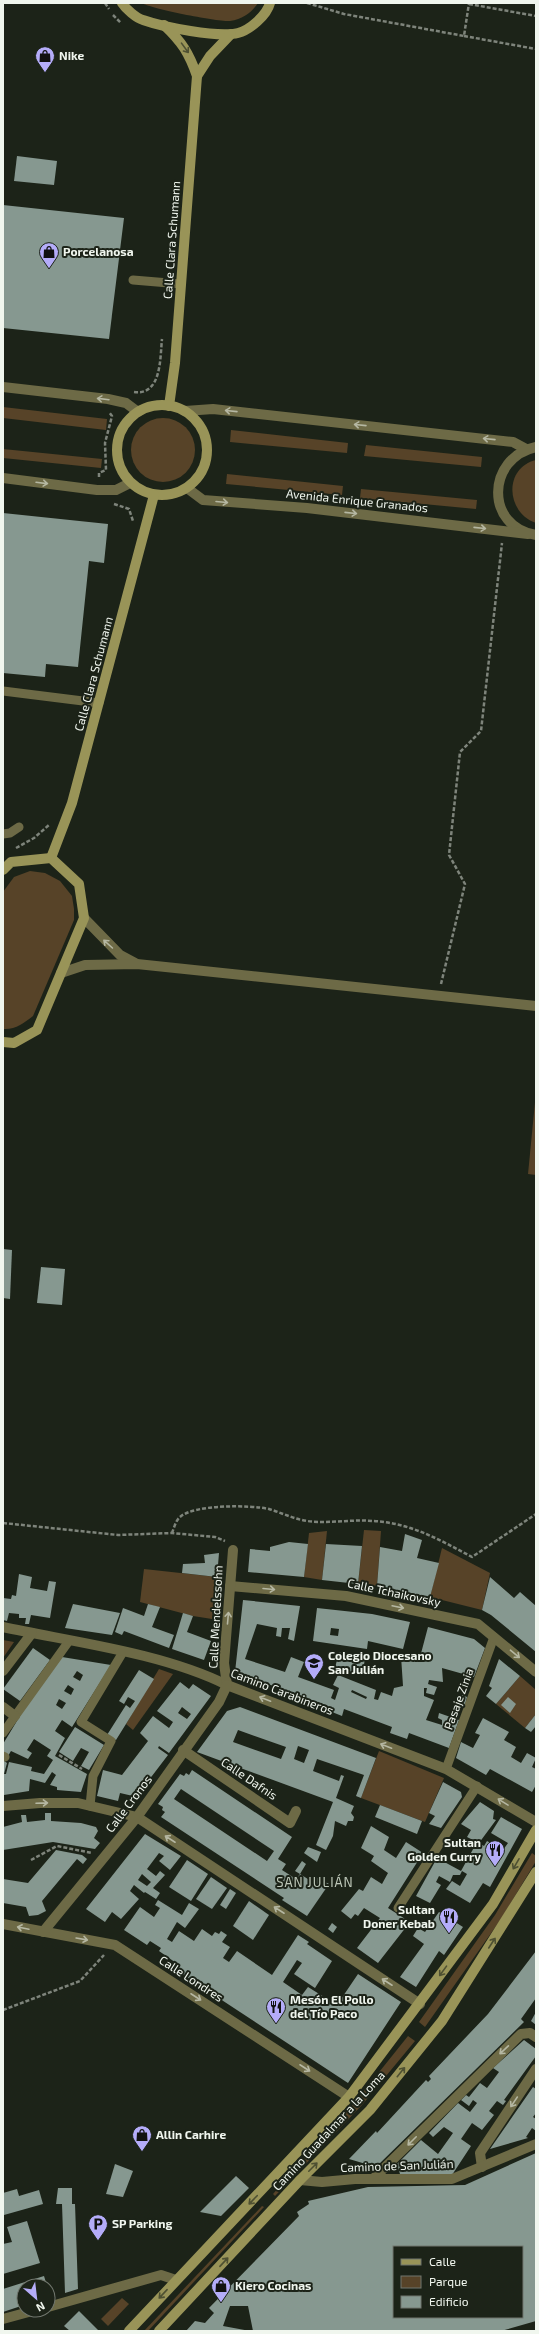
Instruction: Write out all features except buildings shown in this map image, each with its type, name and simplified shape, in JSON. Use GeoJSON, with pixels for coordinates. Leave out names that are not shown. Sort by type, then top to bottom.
{"type":"FeatureCollection","features":[{"type":"Feature","properties":{"kind":"main road"},"geometry":{"type":"LineString","coordinates":[[122,3],[142,20],[201,32],[231,34],[239,33],[255,24],[269,8],[270,3]]}},
{"type":"Feature","properties":{"kind":"main road","name":"Calle Clara Schumann"},"geometry":{"type":"LineString","coordinates":[[164,25],[179,39],[190,54],[197,76],[175,363],[169,406]]}},
{"type":"Feature","properties":{"kind":"main road","name":"Calle Clara Schumann"},"geometry":{"type":"LineString","coordinates":[[197,76],[210,56],[231,34]]}},
{"type":"Feature","properties":{"kind":"main road"},"geometry":{"type":"LineString","coordinates":[[169,406],[185,411],[197,421],[204,434],[207,449],[205,464],[198,478],[187,488],[166,496],[154,495],[141,491],[130,483],[120,466],[117,445],[120,432],[128,420],[138,412],[148,407],[169,406]]}},
{"type":"Feature","properties":{"kind":"main road","name":"Calle Clara Schumann"},"geometry":{"type":"LineString","coordinates":[[51,858],[72,803],[154,495]]}},
{"type":"Feature","properties":{"kind":"main road"},"geometry":{"type":"LineString","coordinates":[[3,870],[11,862],[51,858],[79,884],[84,918],[37,1030],[14,1043],[3,1042]]}},
{"type":"Feature","properties":{"kind":"main road","name":"Camino Guadalmar a la Loma"},"geometry":{"type":"LineString","coordinates":[[129,2331],[176,2280],[260,2194],[349,2097],[420,2004],[493,1904],[536,1830]]}},
{"type":"Feature","properties":{"kind":"main road","name":"Camino Guadalmar a la Loma"},"geometry":{"type":"LineString","coordinates":[[159,2331],[300,2180],[370,2110],[427,2040],[446,2014],[536,1872]]}},
{"type":"Feature","properties":{"kind":"street"},"geometry":{"type":"LineString","coordinates":[[3,387],[108,399],[126,403],[138,412]]}},
{"type":"Feature","properties":{"kind":"street"},"geometry":{"type":"LineString","coordinates":[[185,411],[213,409],[513,442],[531,448]]}},
{"type":"Feature","properties":{"kind":"street"},"geometry":{"type":"LineString","coordinates":[[531,448],[514,456],[505,466],[499,478],[497,492],[500,506],[506,518],[516,527],[532,534]]}},
{"type":"Feature","properties":{"kind":"street"},"geometry":{"type":"LineString","coordinates":[[3,478],[97,490],[116,490],[130,483]]}},
{"type":"Feature","properties":{"kind":"street","name":"Avenida Enrique Granados"},"geometry":{"type":"LineString","coordinates":[[187,488],[203,500],[307,508],[532,534]]}},
{"type":"Feature","properties":{"kind":"street"},"geometry":{"type":"LineString","coordinates":[[84,918],[120,955],[137,964]]}},
{"type":"Feature","properties":{"kind":"street"},"geometry":{"type":"LineString","coordinates":[[61,973],[85,965],[137,964],[536,1006]]}},
{"type":"Feature","properties":{"kind":"street"},"geometry":{"type":"LineString","coordinates":[[3,1048],[14,1043]]}},
{"type":"Feature","properties":{"kind":"street","name":"Calle Mendelssohn"},"geometry":{"type":"LineString","coordinates":[[227,1685],[224,1663],[233,1550]]}},
{"type":"Feature","properties":{"kind":"street","name":"Calle Tchaikovsky"},"geometry":{"type":"LineString","coordinates":[[230,1586],[346,1596],[478,1624],[536,1672]]}},
{"type":"Feature","properties":{"kind":"street","name":"Camino Carabineros"},"geometry":{"type":"LineString","coordinates":[[3,1627],[124,1652],[203,1673],[227,1685],[446,1769],[536,1822]]}},
{"type":"Feature","properties":{"kind":"street"},"geometry":{"type":"LineString","coordinates":[[3,1671],[32,1633]]}},
{"type":"Feature","properties":{"kind":"street","name":"Calle Cronos"},"geometry":{"type":"LineString","coordinates":[[43,1932],[137,1817],[183,1750],[219,1702],[227,1685]]}},
{"type":"Feature","properties":{"kind":"street"},"geometry":{"type":"LineString","coordinates":[[3,1706],[15,1716]]}},
{"type":"Feature","properties":{"kind":"street","name":"Calle Dafnis"},"geometry":{"type":"LineString","coordinates":[[183,1750],[290,1823],[296,1811]]}},
{"type":"Feature","properties":{"kind":"street"},"geometry":{"type":"LineString","coordinates":[[3,1806],[40,1803],[78,1803],[137,1817],[420,2004]]}},
{"type":"Feature","properties":{"kind":"street","name":"Calle Londres"},"geometry":{"type":"LineString","coordinates":[[3,1924],[115,1945],[349,2097]]}},
{"type":"Feature","properties":{"kind":"street"},"geometry":{"type":"LineString","coordinates":[[373,2179],[521,2034],[530,2033],[536,2037]]}},
{"type":"Feature","properties":{"kind":"street"},"geometry":{"type":"LineString","coordinates":[[482,2167],[480,2153],[535,2075]]}},
{"type":"Feature","properties":{"kind":"street","name":"Camino de San Julián"},"geometry":{"type":"LineString","coordinates":[[300,2180],[322,2182],[373,2179],[452,2179],[536,2144]]}},
{"type":"Feature","properties":{"kind":"street"},"geometry":{"type":"LineString","coordinates":[[56,2305],[162,2275],[176,2280]]}},
{"type":"Feature","properties":{"kind":"street"},"geometry":{"type":"LineString","coordinates":[[3,2319],[16,2315]]}},
{"type":"Feature","properties":{"kind":"lane"},"geometry":{"type":"LineString","coordinates":[[133,280],[181,284]]}},
{"type":"Feature","properties":{"kind":"lane"},"geometry":{"type":"LineString","coordinates":[[3,691],[99,703]]}},
{"type":"Feature","properties":{"kind":"lane"},"geometry":{"type":"LineString","coordinates":[[3,834],[10,833],[19,827]]}},
{"type":"Feature","properties":{"kind":"lane","name":"Pasaje Zinia"},"geometry":{"type":"LineString","coordinates":[[446,1769],[494,1637]]}},
{"type":"Feature","properties":{"kind":"lane"},"geometry":{"type":"LineString","coordinates":[[3,1733],[70,1641]]}},
{"type":"Feature","properties":{"kind":"lane"},"geometry":{"type":"LineString","coordinates":[[90,1806],[93,1776],[111,1741],[81,1722],[124,1652]]}},
{"type":"Feature","properties":{"kind":"lane"},"geometry":{"type":"LineString","coordinates":[[398,1908],[477,1786]]}},
{"type":"Feature","properties":{"kind":"path"},"geometry":{"type":"LineString","coordinates":[[105,3],[117,21],[124,24]]}},
{"type":"Feature","properties":{"kind":"path"},"geometry":{"type":"LineString","coordinates":[[307,3],[344,14],[536,49]]}},
{"type":"Feature","properties":{"kind":"path"},"geometry":{"type":"LineString","coordinates":[[464,36],[469,4],[536,16]]}},
{"type":"Feature","properties":{"kind":"path"},"geometry":{"type":"LineString","coordinates":[[127,391],[139,392],[152,387],[157,378],[162,338]]}},
{"type":"Feature","properties":{"kind":"path"},"geometry":{"type":"LineString","coordinates":[[97,490],[99,473],[106,470],[105,443],[112,416],[107,409],[108,399]]}},
{"type":"Feature","properties":{"kind":"path"},"geometry":{"type":"LineString","coordinates":[[108,502],[129,509],[134,524]]}},
{"type":"Feature","properties":{"kind":"path"},"geometry":{"type":"LineString","coordinates":[[438,996],[465,884],[449,855],[460,752],[481,731],[504,530]]}},
{"type":"Feature","properties":{"kind":"path"},"geometry":{"type":"LineString","coordinates":[[9,851],[34,838],[50,824]]}},
{"type":"Feature","properties":{"kind":"path"},"geometry":{"type":"LineString","coordinates":[[172,1533],[179,1517],[191,1510],[239,1506],[268,1509],[305,1521],[327,1523],[373,1521],[409,1526],[429,1534],[472,1557],[536,1514]]}},
{"type":"Feature","properties":{"kind":"path"},"geometry":{"type":"LineString","coordinates":[[3,1523],[118,1536],[172,1533],[215,1537],[229,1543],[233,1550]]}},
{"type":"Feature","properties":{"kind":"path"},"geometry":{"type":"LineString","coordinates":[[59,1755],[93,1776]]}},
{"type":"Feature","properties":{"kind":"path"},"geometry":{"type":"LineString","coordinates":[[31,1860],[57,1846],[89,1851],[102,1860]]}},
{"type":"Feature","properties":{"kind":"path"},"geometry":{"type":"LineString","coordinates":[[3,2010],[80,1981],[115,1945]]}},
{"type":"Feature","properties":{"kind":"green space"},"geometry":{"type":"Polygon","coordinates":[[[142,3],[258,3],[252,10],[239,19],[223,21],[185,15],[148,6],[142,3]]]}},
{"type":"Feature","properties":{"kind":"green space"},"geometry":{"type":"Polygon","coordinates":[[[3,407],[107,419],[106,430],[3,418],[3,407]]]}},
{"type":"Feature","properties":{"kind":"green space"},"geometry":{"type":"Polygon","coordinates":[[[157,418],[169,418],[186,427],[193,438],[195,450],[193,462],[186,473],[169,482],[157,482],[145,477],[136,468],[131,456],[131,444],[136,432],[145,423],[157,418]]]}},
{"type":"Feature","properties":{"kind":"green space"},"geometry":{"type":"Polygon","coordinates":[[[231,430],[348,443],[347,453],[230,442],[231,430]]]}},
{"type":"Feature","properties":{"kind":"green space"},"geometry":{"type":"Polygon","coordinates":[[[366,445],[482,457],[481,467],[364,456],[366,445]]]}},
{"type":"Feature","properties":{"kind":"green space"},"geometry":{"type":"Polygon","coordinates":[[[3,449],[102,459],[101,468],[3,458],[3,449]]]}},
{"type":"Feature","properties":{"kind":"green space"},"geometry":{"type":"Polygon","coordinates":[[[536,460],[536,523],[526,518],[519,510],[514,501],[512,491],[518,472],[525,465],[536,460]]]}},
{"type":"Feature","properties":{"kind":"green space"},"geometry":{"type":"Polygon","coordinates":[[[227,474],[343,486],[342,495],[226,484],[227,474]]]}},
{"type":"Feature","properties":{"kind":"green space"},"geometry":{"type":"Polygon","coordinates":[[[361,489],[477,500],[476,509],[360,498],[361,489]]]}},
{"type":"Feature","properties":{"kind":"green space"},"geometry":{"type":"Polygon","coordinates":[[[30,871],[45,873],[60,881],[72,896],[74,920],[33,1016],[15,1027],[3,1029],[3,892],[14,877],[30,871]]]}},
{"type":"Feature","properties":{"kind":"green space"},"geometry":{"type":"Polygon","coordinates":[[[536,1092],[536,1175],[528,1174],[536,1092]]]}},
{"type":"Feature","properties":{"kind":"green space"},"geometry":{"type":"Polygon","coordinates":[[[364,1530],[381,1531],[377,1586],[358,1584],[364,1530]]]}},
{"type":"Feature","properties":{"kind":"green space"},"geometry":{"type":"Polygon","coordinates":[[[327,1531],[322,1580],[304,1577],[309,1533],[327,1531]]]}},
{"type":"Feature","properties":{"kind":"green space"},"geometry":{"type":"Polygon","coordinates":[[[442,1548],[490,1573],[482,1610],[430,1597],[442,1548]]]}},
{"type":"Feature","properties":{"kind":"green space"},"geometry":{"type":"Polygon","coordinates":[[[144,1569],[217,1577],[212,1619],[193,1616],[140,1602],[144,1569]]]}},
{"type":"Feature","properties":{"kind":"green space"},"geometry":{"type":"Polygon","coordinates":[[[3,1640],[14,1642],[3,1658],[3,1640]]]}},
{"type":"Feature","properties":{"kind":"green space"},"geometry":{"type":"Polygon","coordinates":[[[159,1669],[173,1674],[133,1730],[126,1724],[159,1669]]]}},
{"type":"Feature","properties":{"kind":"green space"},"geometry":{"type":"Polygon","coordinates":[[[520,1676],[536,1690],[536,1714],[525,1728],[496,1704],[520,1676]]]}},
{"type":"Feature","properties":{"kind":"green space"},"geometry":{"type":"Polygon","coordinates":[[[379,1751],[444,1778],[425,1822],[361,1798],[379,1751]]]}},
{"type":"Feature","properties":{"kind":"green space"},"geometry":{"type":"Polygon","coordinates":[[[532,1853],[536,1856],[536,1861],[501,1919],[425,2027],[419,2022],[495,1915],[532,1853]]]}},
{"type":"Feature","properties":{"kind":"green space"},"geometry":{"type":"Polygon","coordinates":[[[408,2036],[415,2041],[362,2105],[275,2196],[273,2194],[356,2101],[408,2036]]]}},
{"type":"Feature","properties":{"kind":"green space"},"geometry":{"type":"Polygon","coordinates":[[[262,2206],[264,2207],[148,2331],[144,2331],[262,2206]]]}},
{"type":"Feature","properties":{"kind":"green space"},"geometry":{"type":"Polygon","coordinates":[[[122,2298],[129,2304],[108,2326],[101,2319],[122,2298]]]}},
{"type":"Feature","properties":{"kind":"place","name":"Nike"},"geometry":{"type":"Point","coordinates":[45,73]}},
{"type":"Feature","properties":{"kind":"place","name":"Porcelanosa"},"geometry":{"type":"Point","coordinates":[49,269]}},
{"type":"Feature","properties":{"kind":"place","name":"Colegio Diocesano San Julián"},"geometry":{"type":"Point","coordinates":[314,1680]}},
{"type":"Feature","properties":{"kind":"place","name":"Sultan Golden Curry"},"geometry":{"type":"Point","coordinates":[495,1867]}},
{"type":"Feature","properties":{"kind":"place","name":"Sultan Doner Kebab"},"geometry":{"type":"Point","coordinates":[449,1934]}},
{"type":"Feature","properties":{"kind":"place","name":"Mesón El Pollo del Tío Paco"},"geometry":{"type":"Point","coordinates":[276,2024]}},
{"type":"Feature","properties":{"kind":"place","name":"Allin Carhire"},"geometry":{"type":"Point","coordinates":[142,2152]}},
{"type":"Feature","properties":{"kind":"place","name":"SP Parking"},"geometry":{"type":"Point","coordinates":[98,2241]}},
{"type":"Feature","properties":{"kind":"place","name":"Kiero Cocinas"},"geometry":{"type":"Point","coordinates":[221,2303]}},
{"type":"Feature","properties":{"kind":"district","name":"SAN JULIÁN"},"geometry":{"type":"Point","coordinates":[315,1882]}}]}
